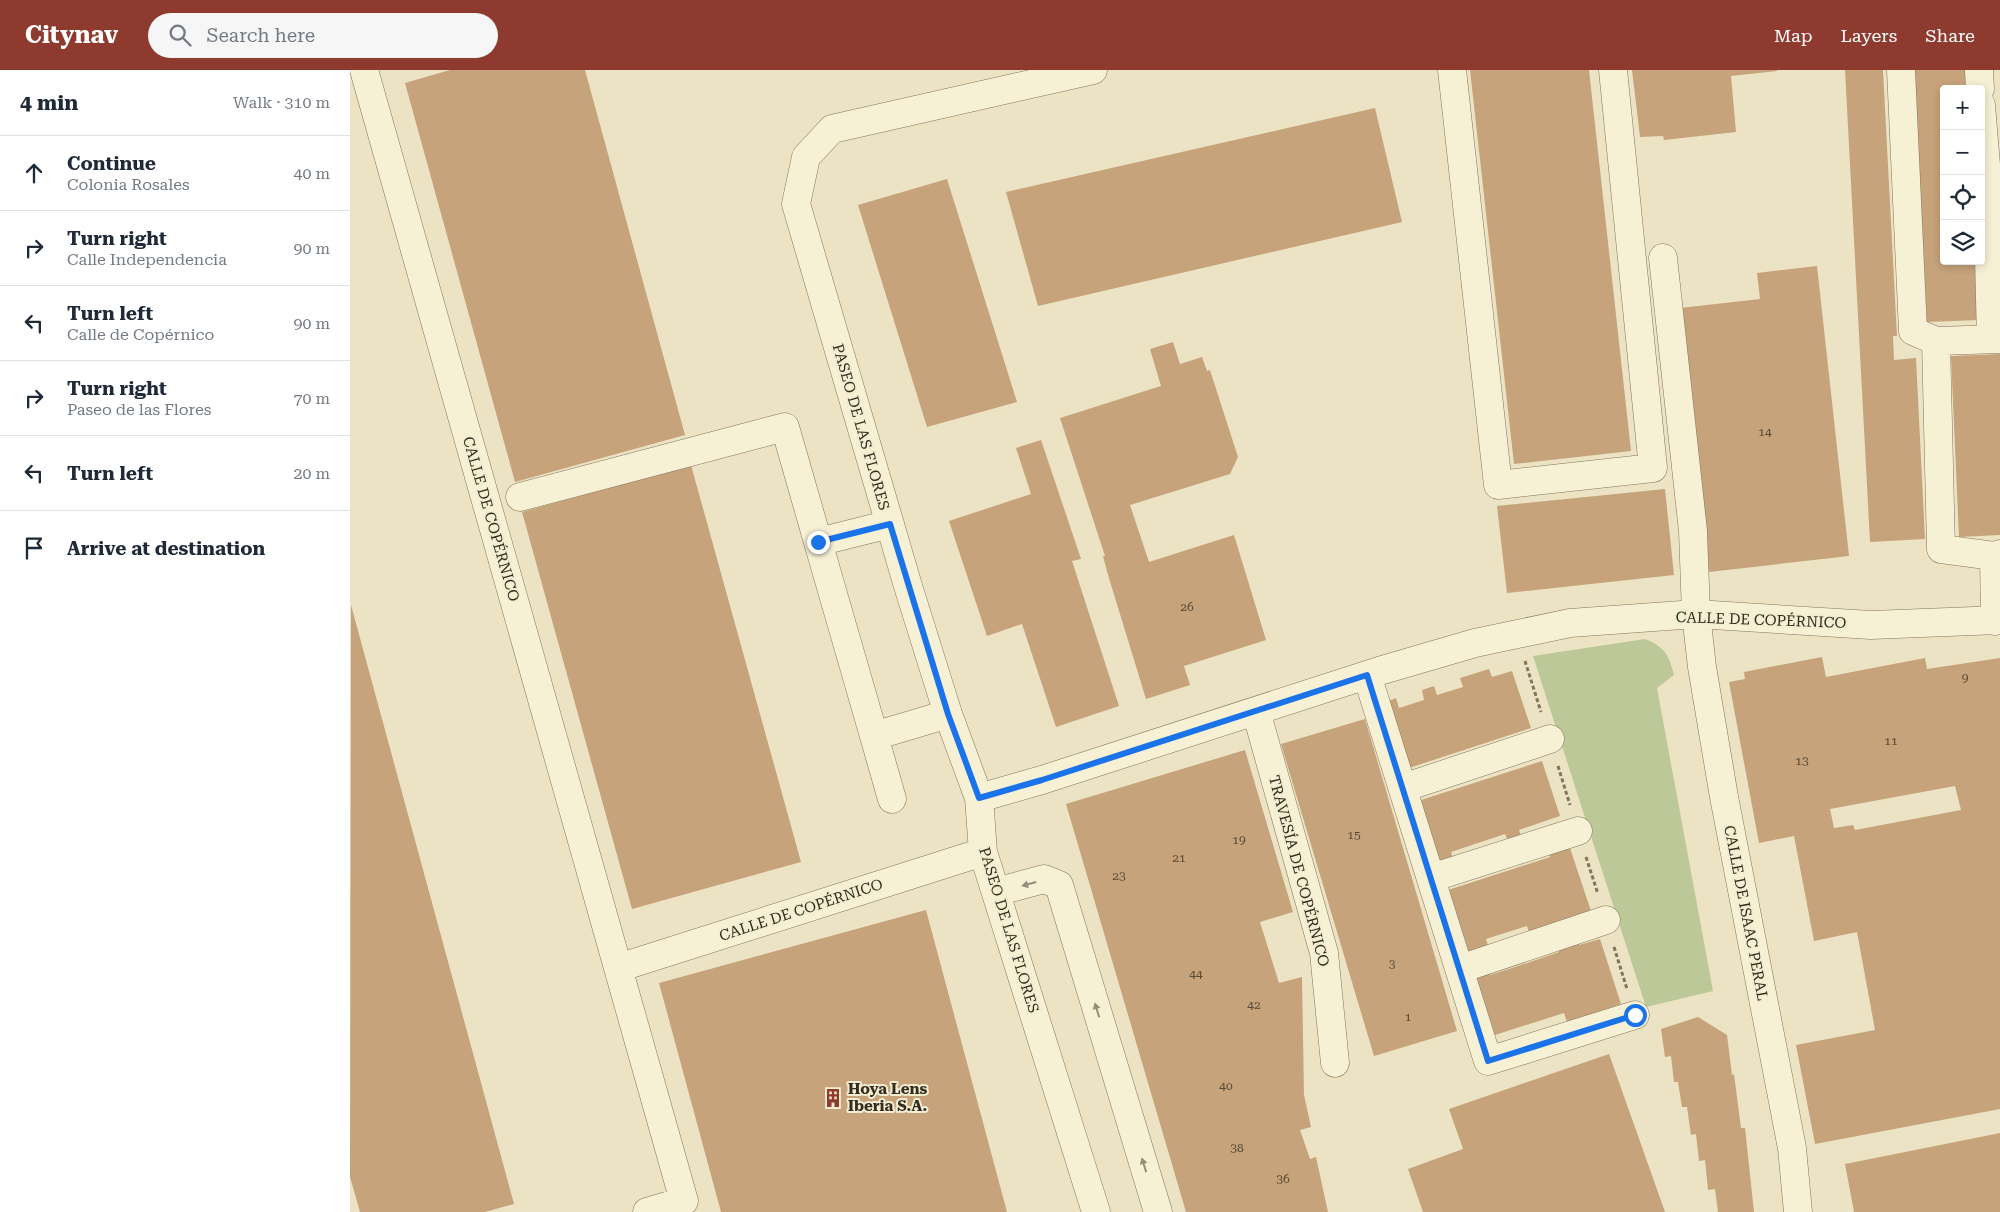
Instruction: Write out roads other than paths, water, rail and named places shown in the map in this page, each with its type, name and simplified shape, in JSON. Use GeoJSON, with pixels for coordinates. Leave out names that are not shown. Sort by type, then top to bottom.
{"type":"FeatureCollection","features":[{"type":"Feature","properties":{"kind":"street","name":"CALLE DE COPÉRNICO"},"geometry":{"type":"LineString","coordinates":[[364,70],[618,968],[693,1206],[647,1212]]}},
{"type":"Feature","properties":{"kind":"street","name":"PASEO DE LAS FLORES"},"geometry":{"type":"LineString","coordinates":[[1093,70],[832,129],[806,157],[796,204],[948,714],[979,798],[983,852],[1096,1212]]}},
{"type":"Feature","properties":{"kind":"street"},"geometry":{"type":"LineString","coordinates":[[1452,70],[1498,485],[1653,468],[1613,70]]}},
{"type":"Feature","properties":{"kind":"street"},"geometry":{"type":"LineString","coordinates":[[1902,70],[1913,331],[1936,341],[1996,339],[1993,177],[1985,129]]}},
{"type":"Feature","properties":{"kind":"street"},"geometry":{"type":"LineString","coordinates":[[1978,70],[1980,85]]}},
{"type":"Feature","properties":{"kind":"street","name":"CALLE DE ISAAC PERAL"},"geometry":{"type":"LineString","coordinates":[[1663,258],[1693,531],[1696,614],[1702,667],[1724,797],[1792,1148],[1798,1212]]}},
{"type":"Feature","properties":{"kind":"street"},"geometry":{"type":"LineString","coordinates":[[1936,341],[1941,549],[1997,555],[1997,620]]}},
{"type":"Feature","properties":{"kind":"street"},"geometry":{"type":"LineString","coordinates":[[520,497],[785,427],[892,799]]}},
{"type":"Feature","properties":{"kind":"street"},"geometry":{"type":"LineString","coordinates":[[818,542],[890,524]]}},
{"type":"Feature","properties":{"kind":"street","name":"CALLE DE COPÉRNICO"},"geometry":{"type":"LineString","coordinates":[[979,798],[1042,780],[1367,675],[1475,643],[1570,623],[1696,614],[1870,625],[1997,620]]}},
{"type":"Feature","properties":{"kind":"street"},"geometry":{"type":"LineString","coordinates":[[1367,675],[1488,1061],[1635,1015]]}},
{"type":"Feature","properties":{"kind":"street","name":"TRAVESÍA DE COPÉRNICO"},"geometry":{"type":"LineString","coordinates":[[1256,711],[1324,953],[1335,1063]]}},
{"type":"Feature","properties":{"kind":"street"},"geometry":{"type":"LineString","coordinates":[[874,736],[948,714]]}},
{"type":"Feature","properties":{"kind":"street"},"geometry":{"type":"LineString","coordinates":[[1402,788],[1550,740]]}},
{"type":"Feature","properties":{"kind":"street"},"geometry":{"type":"LineString","coordinates":[[1431,878],[1578,831]]}},
{"type":"Feature","properties":{"kind":"street","name":"CALLE DE COPÉRNICO"},"geometry":{"type":"LineString","coordinates":[[618,968],[983,852]]}},
{"type":"Feature","properties":{"kind":"street"},"geometry":{"type":"LineString","coordinates":[[996,892],[1044,880],[1059,884],[1158,1212]]}},
{"type":"Feature","properties":{"kind":"street"},"geometry":{"type":"LineString","coordinates":[[1460,969],[1606,920]]}},
{"type":"Feature","properties":{"kind":"place","name":"Hoya Lens Iberia S.A."},"geometry":{"type":"Point","coordinates":[833,1098]}}]}
